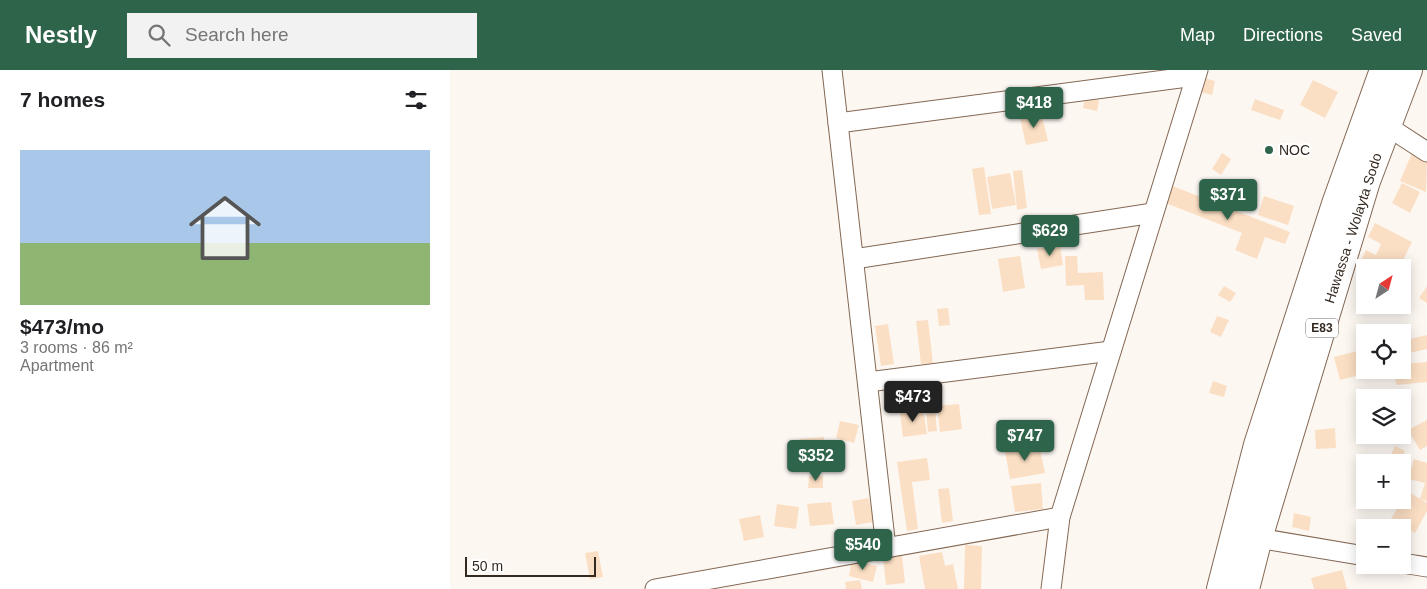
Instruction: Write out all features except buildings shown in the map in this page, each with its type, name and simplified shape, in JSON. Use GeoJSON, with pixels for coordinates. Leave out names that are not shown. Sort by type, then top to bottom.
{"type":"FeatureCollection","features":[{"type":"Feature","properties":{"kind":"main road","name":"Hawassa - Wolayta Sodo"},"geometry":{"type":"LineString","coordinates":[[1221,589],[1258,445],[1333,214],[1384,70]]}},
{"type":"Feature","properties":{"kind":"main road","name":"Hawassa - Wolayta Sodo"},"geometry":{"type":"LineString","coordinates":[[1245,589],[1258,538],[1366,181],[1408,70]]}},
{"type":"Feature","properties":{"kind":"street"},"geometry":{"type":"LineString","coordinates":[[832,70],[886,548]]}},
{"type":"Feature","properties":{"kind":"street"},"geometry":{"type":"LineString","coordinates":[[838,122],[1196,73],[1060,517],[1051,589]]}},
{"type":"Feature","properties":{"kind":"street"},"geometry":{"type":"LineString","coordinates":[[1387,126],[1427,152]]}},
{"type":"Feature","properties":{"kind":"street"},"geometry":{"type":"LineString","coordinates":[[854,259],[1153,213]]}},
{"type":"Feature","properties":{"kind":"street"},"geometry":{"type":"LineString","coordinates":[[868,382],[1111,351]]}},
{"type":"Feature","properties":{"kind":"street"},"geometry":{"type":"LineString","coordinates":[[655,589],[1060,517]]}},
{"type":"Feature","properties":{"kind":"street"},"geometry":{"type":"LineString","coordinates":[[1258,538],[1356,554]]}},
{"type":"Feature","properties":{"kind":"street"},"geometry":{"type":"LineString","coordinates":[[1411,564],[1427,567]]}},
{"type":"Feature","properties":{"kind":"place","name":"NOC"},"geometry":{"type":"Point","coordinates":[1269,150]}}]}
